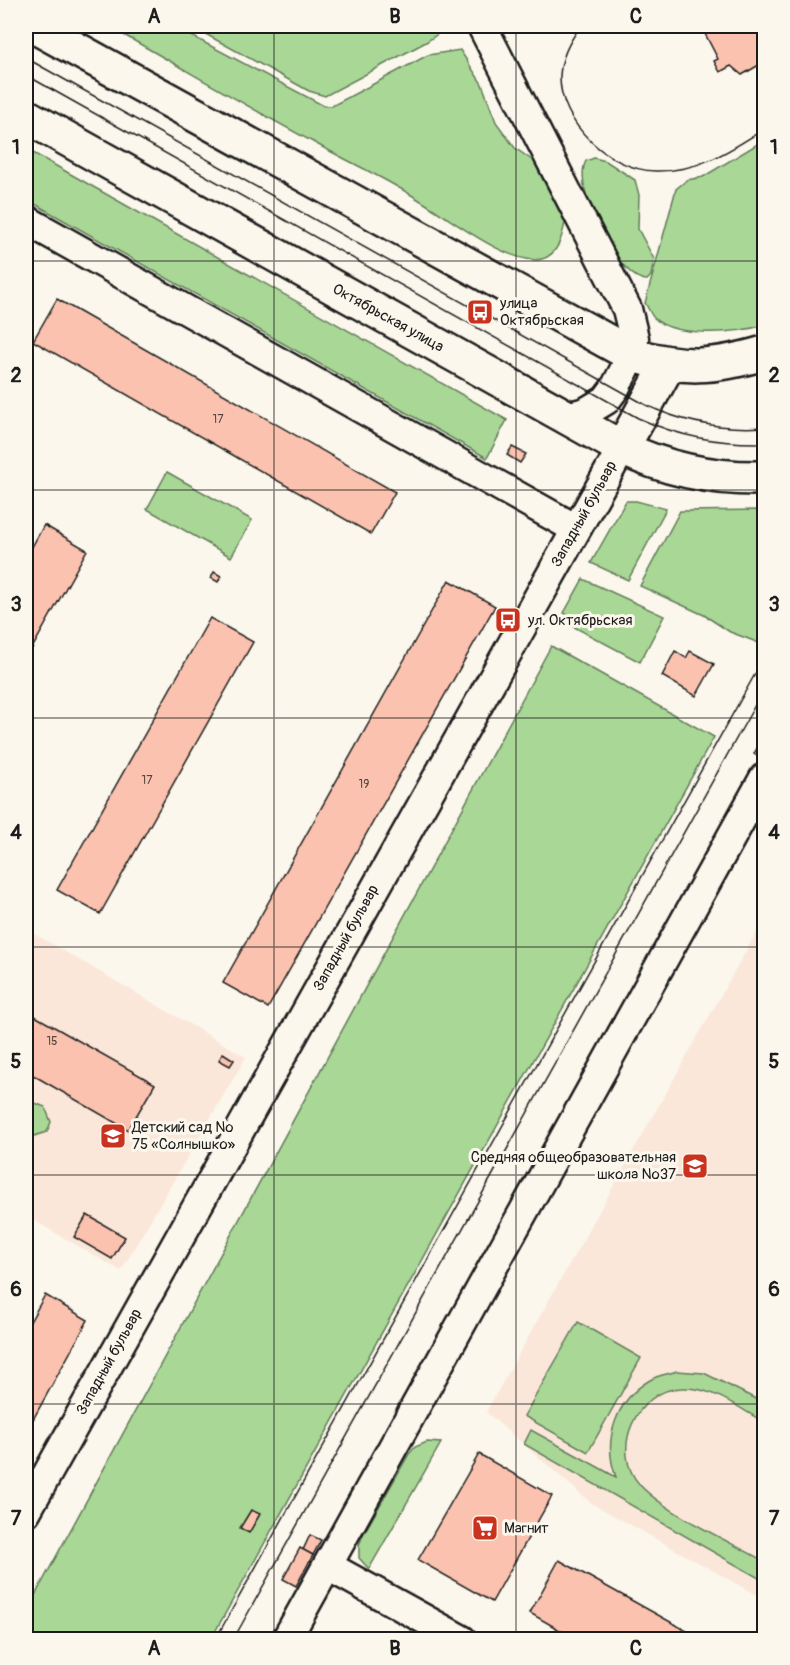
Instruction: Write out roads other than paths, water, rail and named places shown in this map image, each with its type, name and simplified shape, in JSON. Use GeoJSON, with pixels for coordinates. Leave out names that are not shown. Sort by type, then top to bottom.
{"type":"FeatureCollection","features":[{"type":"Feature","properties":{"kind":"main road"},"geometry":{"type":"LineString","coordinates":[[34,26],[632,355],[668,365],[732,362],[765,353]]}},
{"type":"Feature","properties":{"kind":"main road","name":"Октябрьская улица"},"geometry":{"type":"LineString","coordinates":[[26,116],[622,448],[668,466],[706,476],[765,478]]}},
{"type":"Feature","properties":{"kind":"main road","name":"Западный бульвар"},"geometry":{"type":"LineString","coordinates":[[622,448],[668,365]]}},
{"type":"Feature","properties":{"kind":"street"},"geometry":{"type":"LineString","coordinates":[[482,26],[627,309],[634,338],[632,355],[606,400],[586,412],[566,417]]}},
{"type":"Feature","properties":{"kind":"street"},"geometry":{"type":"LineString","coordinates":[[26,220],[576,529]]}},
{"type":"Feature","properties":{"kind":"street"},"geometry":{"type":"LineString","coordinates":[[632,355],[650,397]]}},
{"type":"Feature","properties":{"kind":"street","name":"Западный бульвар"},"geometry":{"type":"LineString","coordinates":[[26,1512],[622,448]]}},
{"type":"Feature","properties":{"kind":"street"},"geometry":{"type":"LineString","coordinates":[[286,1640],[765,778]]}},
{"type":"Feature","properties":{"kind":"street"},"geometry":{"type":"LineString","coordinates":[[328,1566],[462,1640]]}},
{"type":"Feature","properties":{"kind":"tram line"},"geometry":{"type":"LineString","coordinates":[[581,26],[562,62],[560,76],[562,94],[568,111],[578,126],[590,141],[605,153],[638,169],[655,171],[685,168],[713,159],[764,129]]}},
{"type":"Feature","properties":{"kind":"tram line"},"geometry":{"type":"LineString","coordinates":[[26,58],[646,405],[689,421],[704,424],[764,427]]}},
{"type":"Feature","properties":{"kind":"tram line"},"geometry":{"type":"LineString","coordinates":[[26,75],[638,418],[684,435],[715,441],[764,443]]}},
{"type":"Feature","properties":{"kind":"tram line"},"geometry":{"type":"LineString","coordinates":[[215,1640],[764,658]]}},
{"type":"Feature","properties":{"kind":"tram line"},"geometry":{"type":"LineString","coordinates":[[233,1640],[764,689]]}},
{"type":"Feature","properties":{"kind":"place","name":"улица Октябрьская"},"geometry":{"type":"Point","coordinates":[480,312]}},
{"type":"Feature","properties":{"kind":"place","name":"ул. Октябрьская"},"geometry":{"type":"Point","coordinates":[508,620]}},
{"type":"Feature","properties":{"kind":"place","name":"Детский сад № 75 «Солнышко»"},"geometry":{"type":"Point","coordinates":[113,1136]}},
{"type":"Feature","properties":{"kind":"place","name":"Средняя общеобразовательная школа №37"},"geometry":{"type":"Point","coordinates":[695,1166]}},
{"type":"Feature","properties":{"kind":"place","name":"Магнит"},"geometry":{"type":"Point","coordinates":[485,1528]}}]}
